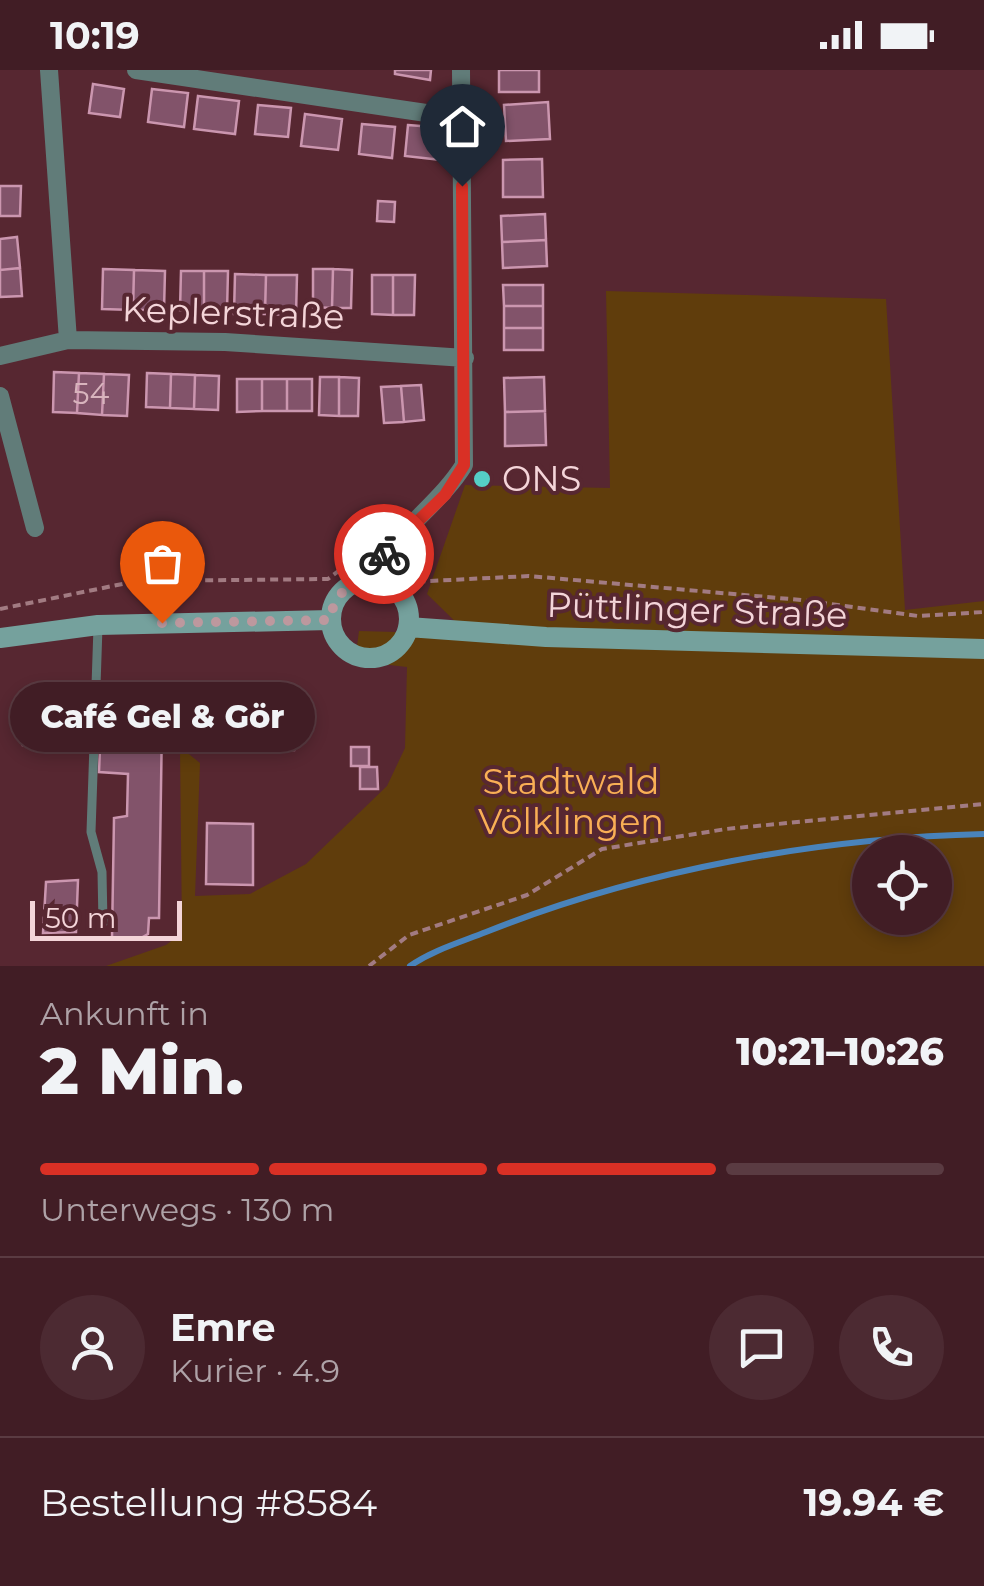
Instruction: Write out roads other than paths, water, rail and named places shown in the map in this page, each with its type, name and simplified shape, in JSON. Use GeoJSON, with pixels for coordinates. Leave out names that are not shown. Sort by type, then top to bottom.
{"type":"FeatureCollection","features":[{"type":"Feature","properties":{"kind":"main road"},"geometry":{"type":"LineString","coordinates":[[361,580],[374,580],[397,591],[405,602],[408,626],[396,648],[373,658],[348,652],[333,632],[330,620],[339,595],[361,580]]}},
{"type":"Feature","properties":{"kind":"main road"},"geometry":{"type":"LineString","coordinates":[[0,638],[98,625],[330,620]]}},
{"type":"Feature","properties":{"kind":"main road","name":"Püttlinger Straße"},"geometry":{"type":"LineString","coordinates":[[408,626],[546,637],[984,649]]}},
{"type":"Feature","properties":{"kind":"street"},"geometry":{"type":"LineString","coordinates":[[50,70],[68,340]]}},
{"type":"Feature","properties":{"kind":"street"},"geometry":{"type":"LineString","coordinates":[[136,70],[460,118]]}},
{"type":"Feature","properties":{"kind":"street"},"geometry":{"type":"LineString","coordinates":[[374,580],[384,556],[409,525],[445,495],[464,465],[461,70]]}},
{"type":"Feature","properties":{"kind":"street","name":"Keplerstraße"},"geometry":{"type":"LineString","coordinates":[[0,356],[68,340],[225,342],[465,358]]}},
{"type":"Feature","properties":{"kind":"street"},"geometry":{"type":"LineString","coordinates":[[0,396],[35,528]]}},
{"type":"Feature","properties":{"kind":"lane"},"geometry":{"type":"LineString","coordinates":[[98,625],[91,832],[102,872],[103,923]]}},
{"type":"Feature","properties":{"kind":"waterway"},"geometry":{"type":"LineString","coordinates":[[410,966],[447,947],[545,910],[668,875],[794,850],[984,834]]}},
{"type":"Feature","properties":{"kind":"place","name":"ONS"},"geometry":{"type":"Point","coordinates":[482,479]}},
{"type":"Feature","properties":{"kind":"place","name":"Café Gel & Gör"},"geometry":{"type":"Point","coordinates":[162,623]}},
{"type":"Feature","properties":{"kind":"park label","name":"Stadtwald Völklingen"},"geometry":{"type":"Point","coordinates":[571,802]}}]}
